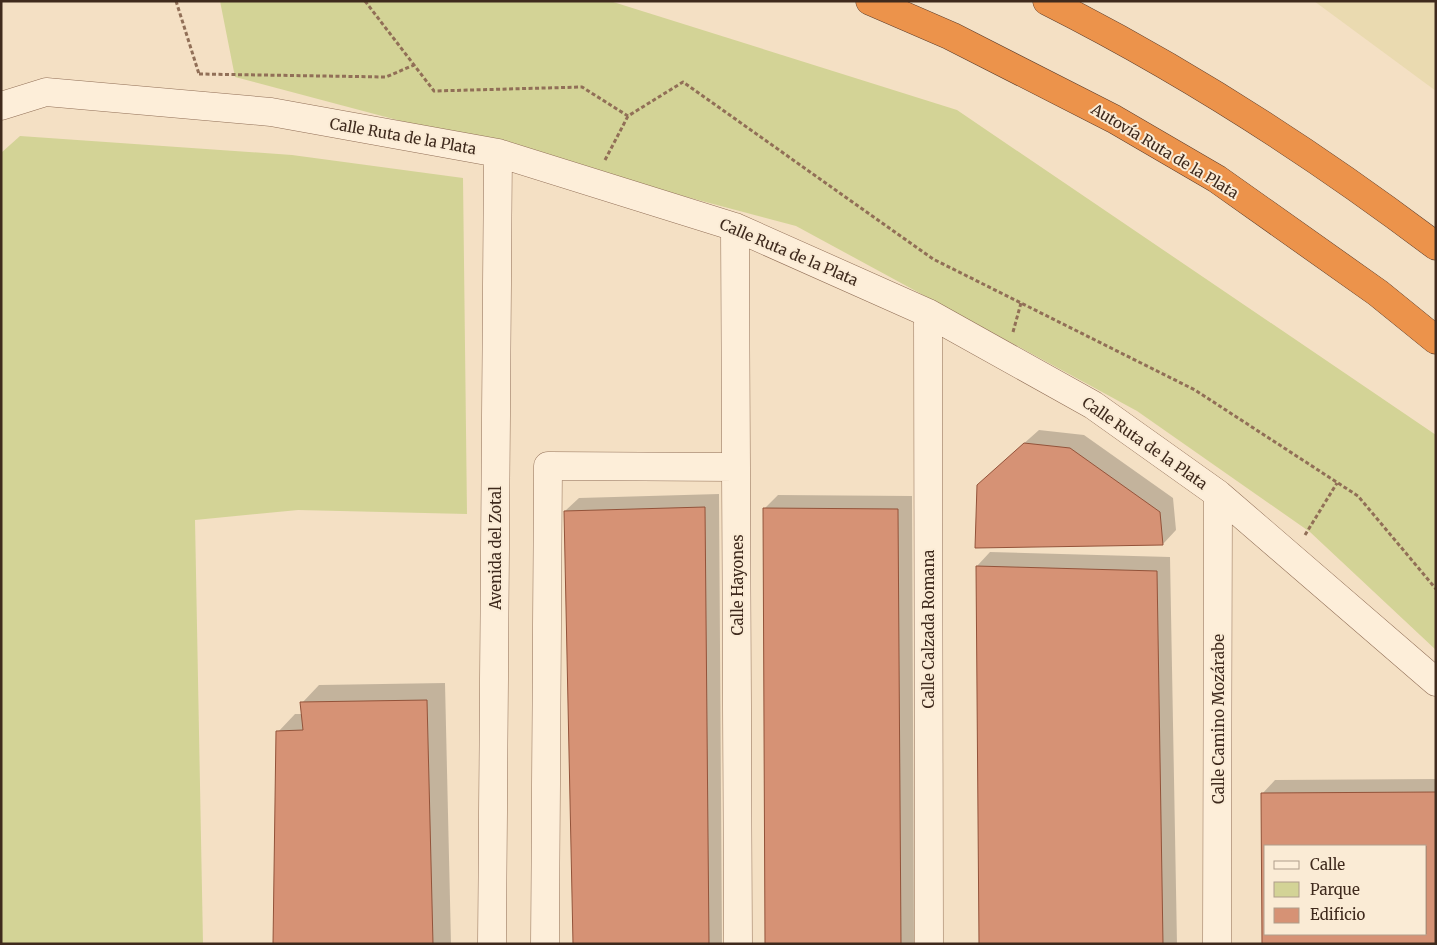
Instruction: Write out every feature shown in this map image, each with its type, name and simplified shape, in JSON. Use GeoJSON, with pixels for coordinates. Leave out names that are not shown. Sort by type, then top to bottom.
{"type":"FeatureCollection","features":[{"type":"Feature","properties":{"kind":"highway","name":"Autovía Ruta de la Plata"},"geometry":{"type":"LineString","coordinates":[[870,1],[951,36],[1114,119],[1217,179],[1378,293],[1436,340]]}},
{"type":"Feature","properties":{"kind":"highway"},"geometry":{"type":"LineString","coordinates":[[1047,1],[1163,62],[1272,130],[1436,246]]}},
{"type":"Feature","properties":{"kind":"street","name":"Calle Ruta de la Plata"},"geometry":{"type":"LineString","coordinates":[[1,106],[46,92],[271,112],[498,153],[735,227],[928,313],[1094,405],[1218,494],[1436,682]]}},
{"type":"Feature","properties":{"kind":"street","name":"Avenida del Zotal"},"geometry":{"type":"LineString","coordinates":[[492,944],[498,153]]}},
{"type":"Feature","properties":{"kind":"street","name":"Calle Hayones"},"geometry":{"type":"LineString","coordinates":[[735,227],[738,944]]}},
{"type":"Feature","properties":{"kind":"street","name":"Calle Calzada Romana"},"geometry":{"type":"LineString","coordinates":[[928,313],[929,944]]}},
{"type":"Feature","properties":{"kind":"street"},"geometry":{"type":"LineString","coordinates":[[545,944],[548,466],[736,467]]}},
{"type":"Feature","properties":{"kind":"street","name":"Calle Camino Mozárabe"},"geometry":{"type":"LineString","coordinates":[[1217,944],[1218,494]]}},
{"type":"Feature","properties":{"kind":"path"},"geometry":{"type":"LineString","coordinates":[[176,1],[210,107]]}},
{"type":"Feature","properties":{"kind":"path"},"geometry":{"type":"LineString","coordinates":[[365,1],[434,90],[582,87],[628,116]]}},
{"type":"Feature","properties":{"kind":"path"},"geometry":{"type":"LineString","coordinates":[[199,74],[386,77],[414,65]]}},
{"type":"Feature","properties":{"kind":"path"},"geometry":{"type":"LineString","coordinates":[[593,182],[628,116],[683,82],[933,259],[1196,390],[1358,496],[1436,589]]}},
{"type":"Feature","properties":{"kind":"path"},"geometry":{"type":"LineString","coordinates":[[1291,557],[1338,483]]}},
{"type":"Feature","properties":{"kind":"shaded area"},"geometry":{"type":"Polygon","coordinates":[[[1314,1],[1436,1],[1436,91],[1314,1]]]}},
{"type":"Feature","properties":{"kind":"green space"},"geometry":{"type":"Polygon","coordinates":[[[220,1],[610,1],[957,110],[1436,435],[1436,650],[1310,532],[1137,411],[796,226],[235,77],[220,1]]]}},
{"type":"Feature","properties":{"kind":"green space"},"geometry":{"type":"Polygon","coordinates":[[[20,136],[292,155],[463,178],[467,514],[298,510],[195,520],[203,944],[1,944],[1,153],[20,136]]]}},
{"type":"Feature","properties":{"kind":"building"},"geometry":{"type":"Polygon","coordinates":[[[1024,443],[1070,448],[1160,512],[1163,545],[975,548],[977,485],[1024,443]]]}},
{"type":"Feature","properties":{"kind":"building"},"geometry":{"type":"Polygon","coordinates":[[[705,507],[709,944],[573,944],[564,511],[705,507]]]}},
{"type":"Feature","properties":{"kind":"building"},"geometry":{"type":"Polygon","coordinates":[[[763,508],[898,509],[901,944],[765,944],[763,508]]]}},
{"type":"Feature","properties":{"kind":"building"},"geometry":{"type":"Polygon","coordinates":[[[976,566],[1157,571],[1163,944],[979,944],[976,566]]]}},
{"type":"Feature","properties":{"kind":"building"},"geometry":{"type":"Polygon","coordinates":[[[427,700],[433,944],[273,944],[276,731],[303,730],[300,702],[427,700]]]}},
{"type":"Feature","properties":{"kind":"building"},"geometry":{"type":"Polygon","coordinates":[[[1436,792],[1436,944],[1262,944],[1261,793],[1436,792]]]}}]}
